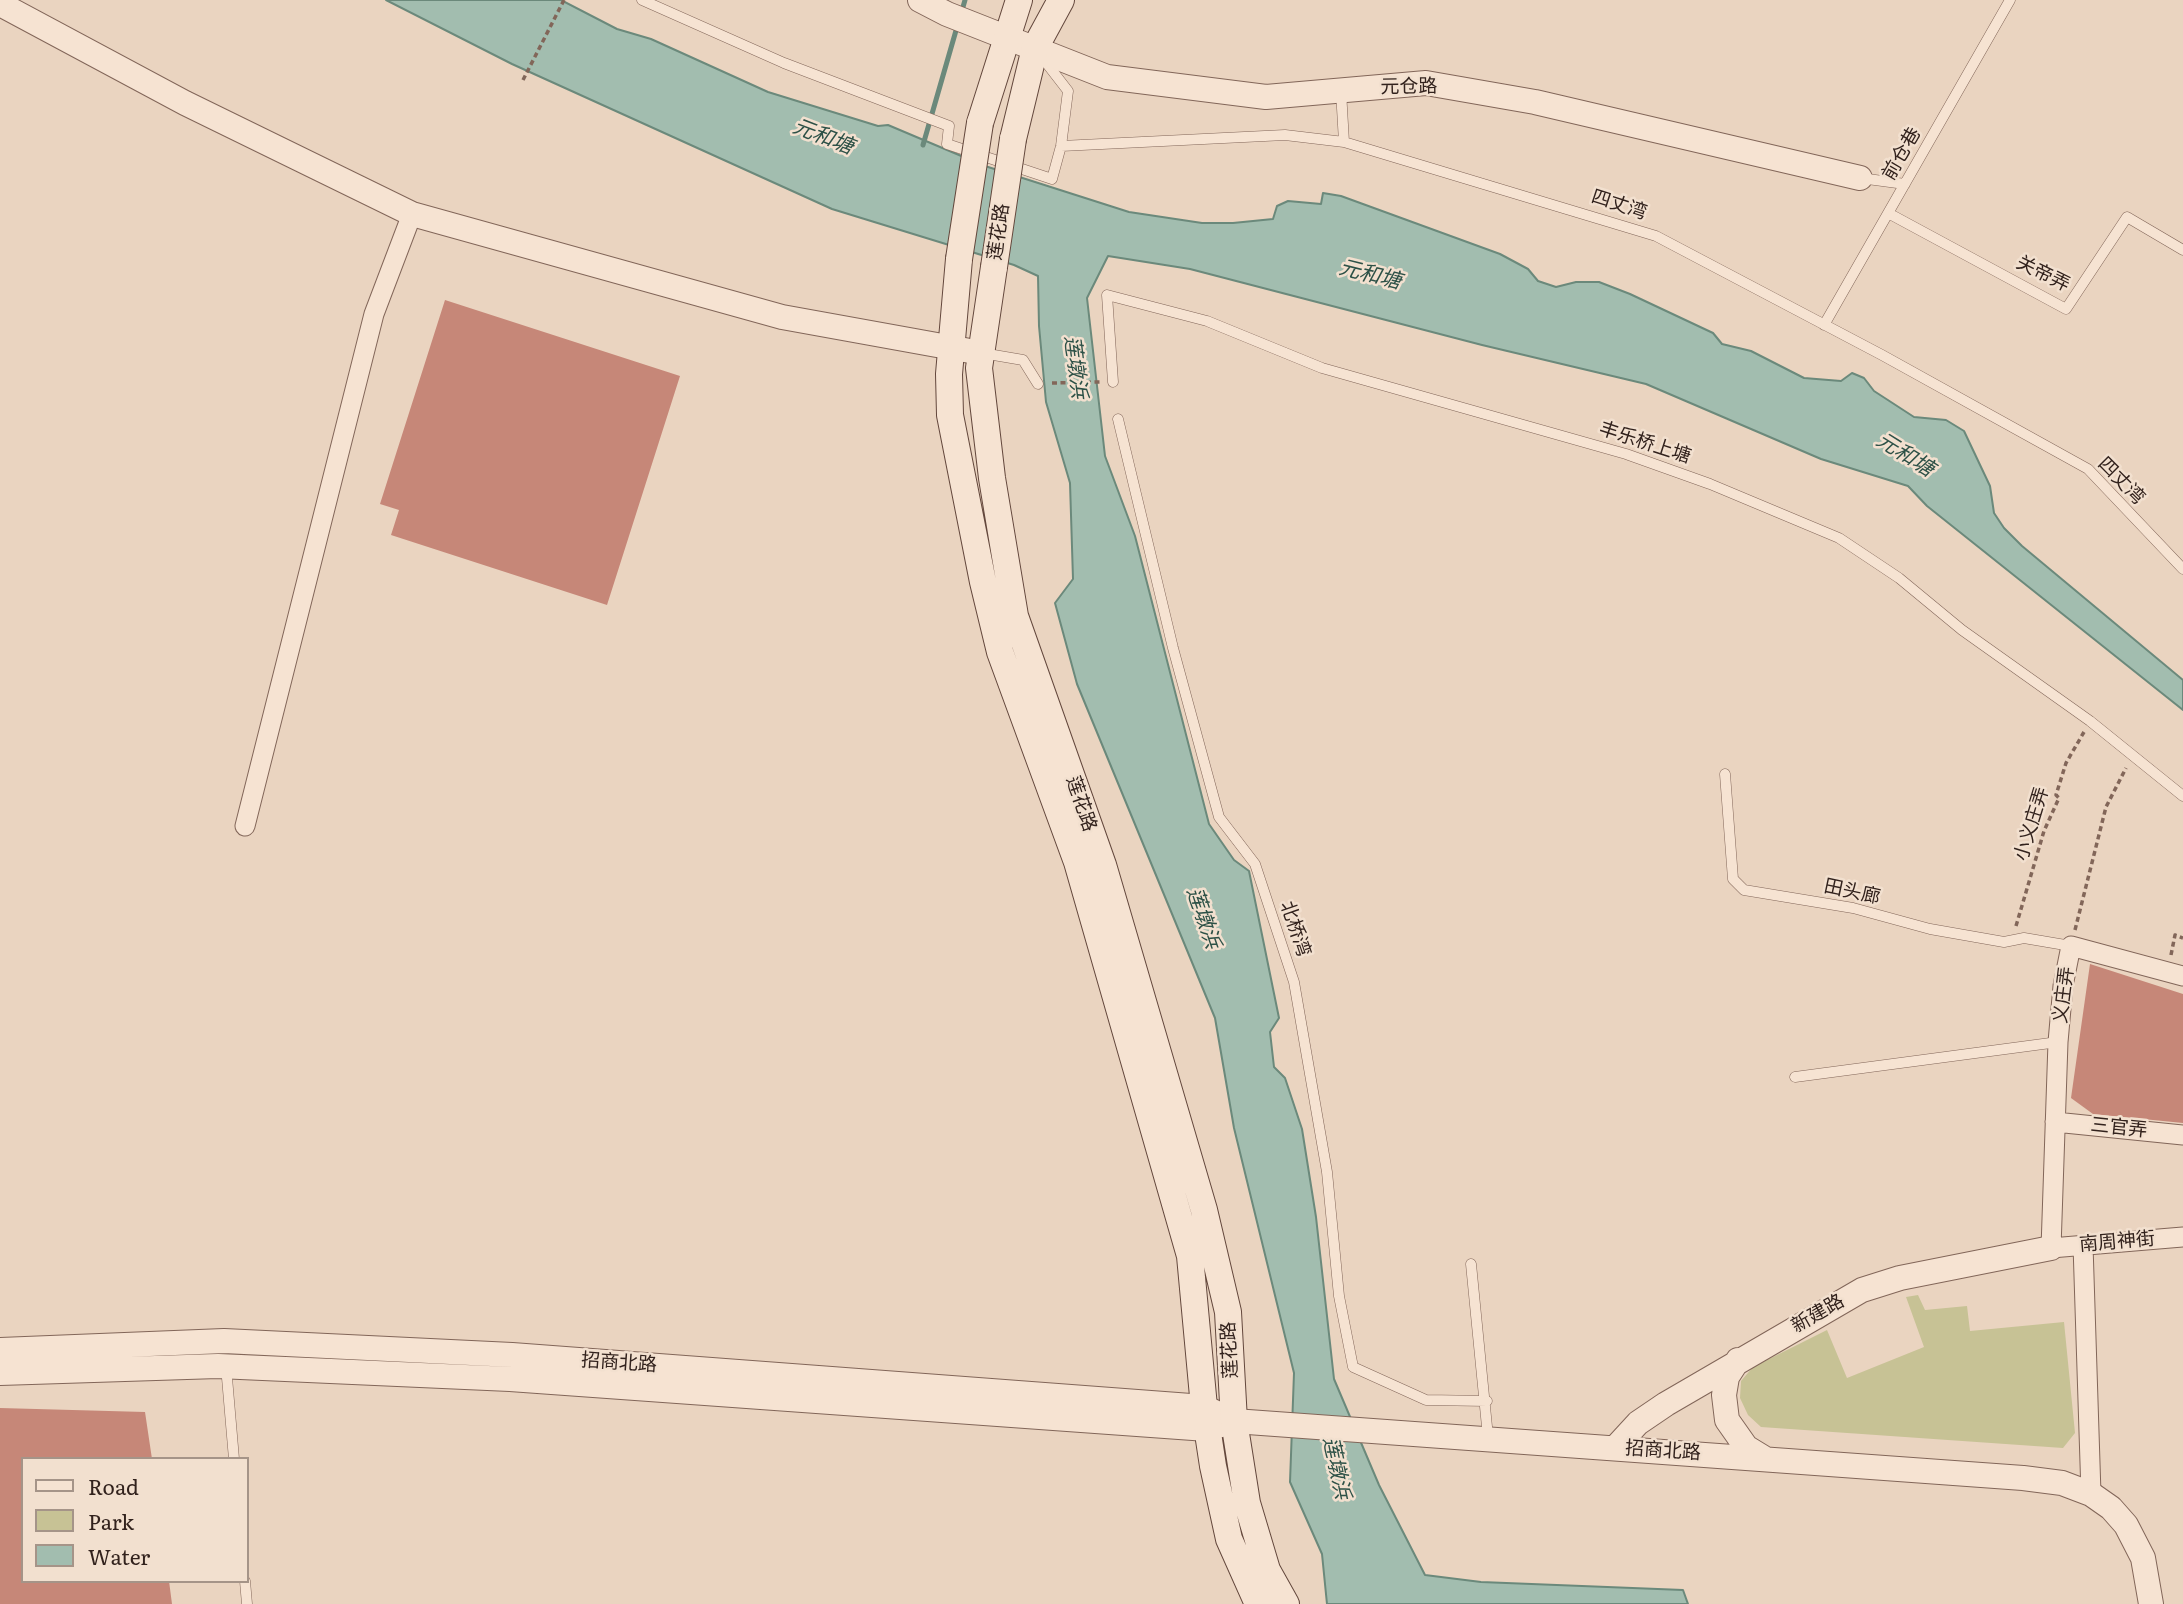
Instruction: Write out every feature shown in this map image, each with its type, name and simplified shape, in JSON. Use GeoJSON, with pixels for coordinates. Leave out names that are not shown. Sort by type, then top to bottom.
{"type":"FeatureCollection","features":[{"type":"Feature","properties":{"kind":"main road","name":"莲花路"},"geometry":{"type":"LineString","coordinates":[[1020,0],[980,123],[959,260],[951,349],[950,415],[1000,652],[1077,862],[1191,1256],[1206,1418],[1229,1539],[1258,1604]]}},
{"type":"Feature","properties":{"kind":"main road","name":"莲花路"},"geometry":{"type":"LineString","coordinates":[[1061,0],[1035,48],[1013,139],[981,353],[979,368],[992,478],[1015,616],[1103,865],[1204,1210],[1228,1312],[1234,1421],[1247,1503],[1267,1570],[1286,1604]]}},
{"type":"Feature","properties":{"kind":"street","name":"元仓路"},"geometry":{"type":"LineString","coordinates":[[920,0],[958,18],[1107,77],[1266,97],[1426,83],[1522,99],[1860,178]]}},
{"type":"Feature","properties":{"kind":"street"},"geometry":{"type":"LineString","coordinates":[[0,4],[185,103],[412,215],[782,317],[981,353]]}},
{"type":"Feature","properties":{"kind":"street"},"geometry":{"type":"LineString","coordinates":[[245,826],[374,314],[412,215]]}},
{"type":"Feature","properties":{"kind":"street"},"geometry":{"type":"LineString","coordinates":[[2071,946],[2183,976]]}},
{"type":"Feature","properties":{"kind":"street","name":"义庄弄"},"geometry":{"type":"LineString","coordinates":[[2050,1248],[2058,1042],[2063,986],[2071,946]]}},
{"type":"Feature","properties":{"kind":"street","name":"三官弄"},"geometry":{"type":"LineString","coordinates":[[2055,1122],[2183,1135]]}},
{"type":"Feature","properties":{"kind":"street","name":"南周神街"},"geometry":{"type":"LineString","coordinates":[[2050,1248],[2183,1237]]}},
{"type":"Feature","properties":{"kind":"street"},"geometry":{"type":"LineString","coordinates":[[2083,1245],[2091,1493],[2111,1508],[2136,1540],[2143,1558],[2151,1604]]}},
{"type":"Feature","properties":{"kind":"street","name":"新建路"},"geometry":{"type":"LineString","coordinates":[[1615,1448],[1638,1423],[1738,1360],[1862,1290],[1900,1278],[2050,1248]]}},
{"type":"Feature","properties":{"kind":"street","name":"招商北路"},"geometry":{"type":"LineString","coordinates":[[0,1350],[224,1341],[512,1355],[1234,1421],[2023,1478],[2062,1483],[2091,1493]]}},
{"type":"Feature","properties":{"kind":"street"},"geometry":{"type":"LineString","coordinates":[[1738,1360],[1727,1377],[1724,1395],[1727,1420],[1746,1447],[1764,1458]]}},
{"type":"Feature","properties":{"kind":"street","name":"招商北路"},"geometry":{"type":"LineString","coordinates":[[0,1373],[226,1366],[1206,1418]]}},
{"type":"Feature","properties":{"kind":"lane"},"geometry":{"type":"LineString","coordinates":[[642,0],[783,63],[949,126],[947,144],[1052,179],[1061,146],[1068,91],[1035,48]]}},
{"type":"Feature","properties":{"kind":"lane","name":"前仓巷"},"geometry":{"type":"LineString","coordinates":[[1824,325],[2010,0]]}},
{"type":"Feature","properties":{"kind":"lane"},"geometry":{"type":"LineString","coordinates":[[1341,90],[1344,142]]}},
{"type":"Feature","properties":{"kind":"lane","name":"四丈湾"},"geometry":{"type":"LineString","coordinates":[[1061,146],[1285,135],[1344,142],[1656,236],[2088,469],[2183,568]]}},
{"type":"Feature","properties":{"kind":"lane","name":"元仓路"},"geometry":{"type":"LineString","coordinates":[[1860,178],[1905,184]]}},
{"type":"Feature","properties":{"kind":"lane","name":"关帝弄"},"geometry":{"type":"LineString","coordinates":[[1888,213],[2066,309],[2127,217],[2183,250]]}},
{"type":"Feature","properties":{"kind":"lane","name":"丰乐桥上塘"},"geometry":{"type":"LineString","coordinates":[[1113,382],[1107,295],[1207,321],[1322,368],[1626,454],[1772,507],[1839,538],[1899,578],[1962,630],[2091,721],[2183,796]]}},
{"type":"Feature","properties":{"kind":"lane"},"geometry":{"type":"LineString","coordinates":[[981,353],[1023,360],[1038,384]]}},
{"type":"Feature","properties":{"kind":"lane","name":"北桥湾"},"geometry":{"type":"LineString","coordinates":[[1118,419],[1173,648],[1219,817],[1255,864],[1294,982],[1327,1172],[1339,1296],[1353,1367],[1426,1400],[1487,1401]]}},
{"type":"Feature","properties":{"kind":"lane","name":"田头廊"},"geometry":{"type":"LineString","coordinates":[[1725,774],[1733,879],[1744,890],[1853,908],[1930,929],[2004,942],[2024,938],[2071,946]]}},
{"type":"Feature","properties":{"kind":"lane"},"geometry":{"type":"LineString","coordinates":[[1795,1077],[2058,1042]]}},
{"type":"Feature","properties":{"kind":"lane"},"geometry":{"type":"LineString","coordinates":[[1471,1264],[1487,1401],[1488,1438]]}},
{"type":"Feature","properties":{"kind":"lane"},"geometry":{"type":"LineString","coordinates":[[224,1341],[234,1457]]}},
{"type":"Feature","properties":{"kind":"lane"},"geometry":{"type":"LineString","coordinates":[[245,1583],[247,1604]]}},
{"type":"Feature","properties":{"kind":"path"},"geometry":{"type":"LineString","coordinates":[[523,80],[564,0]]}},
{"type":"Feature","properties":{"kind":"path"},"geometry":{"type":"LineString","coordinates":[[1038,384],[1113,382]]}},
{"type":"Feature","properties":{"kind":"path","name":"小义庄弄"},"geometry":{"type":"LineString","coordinates":[[2012,940],[2044,831],[2059,798],[2056,795],[2066,763],[2091,721]]}},
{"type":"Feature","properties":{"kind":"path","name":"义庄弄"},"geometry":{"type":"LineString","coordinates":[[2071,946],[2106,807],[2134,755]]}},
{"type":"Feature","properties":{"kind":"green space"},"geometry":{"type":"Polygon","coordinates":[[[1918,1295],[1925,1310],[1967,1306],[1970,1331],[2064,1322],[2075,1433],[2063,1448],[1761,1427],[1748,1415],[1740,1398],[1741,1381],[1753,1367],[1827,1330],[1847,1378],[1924,1347],[1906,1297],[1918,1295]]]}},
{"type":"Feature","properties":{"kind":"water"},"geometry":{"type":"Polygon","coordinates":[[[386,0],[561,0],[617,29],[651,39],[768,92],[878,126],[888,125],[985,166],[1129,212],[1202,223],[1233,223],[1273,219],[1277,206],[1288,201],[1321,204],[1323,193],[1341,196],[1500,254],[1528,269],[1538,281],[1556,287],[1576,282],[1599,282],[1630,294],[1713,333],[1722,344],[1751,351],[1804,378],[1841,381],[1852,373],[1864,378],[1874,391],[1914,417],[1946,420],[1964,431],[1990,486],[1994,513],[2004,528],[2183,680],[2183,710],[1927,506],[1908,486],[1821,459],[1646,384],[1482,345],[1190,269],[1108,256],[1087,298],[1105,456],[1135,536],[1209,824],[1234,860],[1249,871],[1279,1018],[1270,1032],[1274,1067],[1285,1078],[1302,1129],[1316,1217],[1334,1379],[1379,1485],[1425,1575],[1481,1582],[1683,1590],[1688,1604],[1327,1604],[1322,1554],[1290,1482],[1294,1373],[1234,1128],[1215,1018],[1077,684],[1055,603],[1073,579],[1070,483],[1046,402],[1039,326],[1038,276],[1014,265],[832,209],[512,64],[386,0]]]}},
{"type":"Feature","properties":{"kind":"building"},"geometry":{"type":"Polygon","coordinates":[[[445,300],[680,376],[607,605],[391,535],[399,510],[380,504],[445,300]]]}},
{"type":"Feature","properties":{"kind":"building"},"geometry":{"type":"Polygon","coordinates":[[[2090,964],[2183,994],[2183,1123],[2093,1114],[2071,1098],[2090,964]]]}},
{"type":"Feature","properties":{"kind":"building"},"geometry":{"type":"Polygon","coordinates":[[[0,1408],[145,1412],[152,1457],[21,1457],[21,1583],[169,1583],[172,1604],[0,1604],[0,1408]]]}},
{"type":"Feature","properties":{"kind":"waterway"},"geometry":{"type":"LineString","coordinates":[[961,14],[965,0]]}},
{"type":"Feature","properties":{"kind":"waterway"},"geometry":{"type":"LineString","coordinates":[[923,145],[957,27]]}},
{"type":"Feature","properties":{"kind":"water label","name":"元和塘"},"geometry":{"type":"Point","coordinates":[823,137]}},
{"type":"Feature","properties":{"kind":"water label","name":"元和塘"},"geometry":{"type":"Point","coordinates":[1370,275]}},
{"type":"Feature","properties":{"kind":"water label","name":"莲墩浜"},"geometry":{"type":"Point","coordinates":[1075,367]}},
{"type":"Feature","properties":{"kind":"water label","name":"元和塘"},"geometry":{"type":"Point","coordinates":[1905,455]}},
{"type":"Feature","properties":{"kind":"water label","name":"莲墩浜"},"geometry":{"type":"Point","coordinates":[1203,918]}},
{"type":"Feature","properties":{"kind":"water label","name":"莲墩浜"},"geometry":{"type":"Point","coordinates":[1336,1468]}}]}
